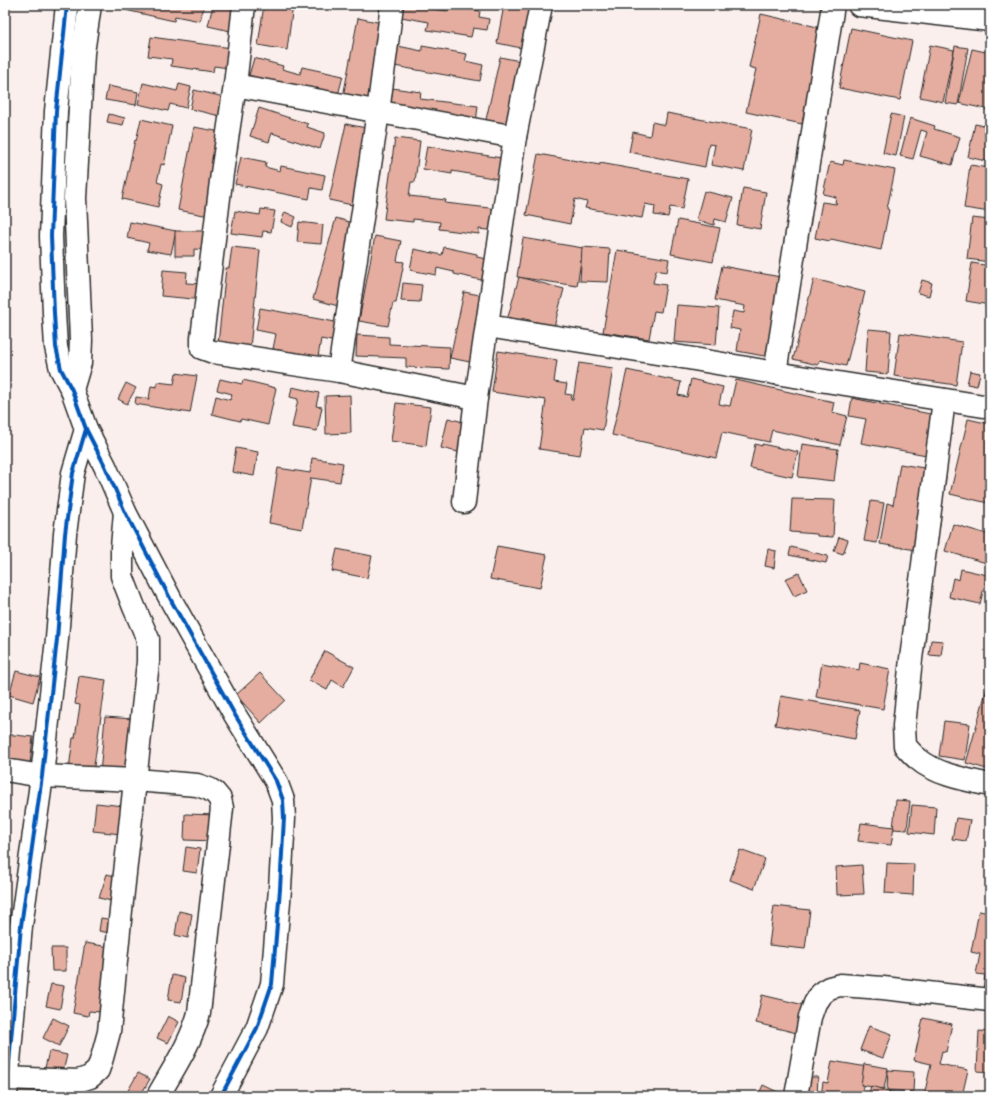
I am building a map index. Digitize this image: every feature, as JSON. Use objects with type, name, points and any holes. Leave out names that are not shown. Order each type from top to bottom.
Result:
[{"type":"street","points":[[244,5],[222,173],[202,348],[213,352],[339,370],[476,398]]},
{"type":"street","points":[[339,370],[378,112],[392,5]]},
{"type":"street","points":[[464,502],[476,398],[515,137],[541,5]]},
{"type":"street","points":[[775,373],[833,5]]},
{"type":"street","points":[[859,5],[990,20]]},
{"type":"street","points":[[72,390],[80,363],[81,340],[75,198],[84,53],[90,7],[67,6],[56,111],[51,236],[56,347],[61,369],[72,390],[86,429],[105,466],[125,512],[172,602],[236,715],[276,781],[283,800],[284,818],[280,889],[272,984],[257,1028],[221,1096]]},
{"type":"street","points":[[234,85],[515,137]]},
{"type":"street","points":[[487,326],[990,407]]},
{"type":"street","points":[[944,400],[911,659],[904,726],[905,746],[919,760],[937,769],[960,779],[990,785]]},
{"type":"street","points":[[86,429],[73,473],[64,534],[57,640],[42,776],[21,926],[7,1084],[78,1081],[90,1078],[98,1070],[109,1032],[148,662],[148,639],[122,576],[122,547],[125,512]]},
{"type":"street","points":[[5,770],[42,776],[135,780],[197,785],[209,789],[220,799],[222,808],[199,1013],[196,1025],[185,1049],[158,1096]]},
{"type":"street","points":[[796,1096],[810,1017],[815,1003],[821,994],[829,988],[840,985],[883,988],[990,1000]]},
{"type":"building","points":[[112,5],[204,5],[200,21],[175,16],[174,21],[112,7]]},
{"type":"building","points":[[213,5],[239,5],[235,32],[208,26]]},
{"type":"building","points":[[264,5],[293,5],[287,50],[258,45]]},
{"type":"building","points":[[403,5],[427,5],[432,6],[431,9],[448,11],[449,6],[480,11],[479,17],[489,19],[487,30],[473,28],[471,37],[427,30],[429,22],[401,17]]},
{"type":"building","points":[[504,5],[534,5],[530,26],[525,26],[521,48],[497,43]]},
{"type":"building","points":[[761,14],[826,29],[802,124],[746,112],[756,69],[749,67]]},
{"type":"building","points":[[358,18],[382,23],[369,107],[342,102]]},
{"type":"building","points":[[851,28],[912,41],[900,100],[839,88]]},
{"type":"building","points":[[151,37],[239,49],[236,69],[214,66],[213,72],[171,66],[172,59],[148,56]]},
{"type":"building","points":[[930,45],[954,50],[943,102],[920,97]]},
{"type":"building","points":[[398,46],[422,51],[422,46],[467,54],[465,61],[483,65],[480,81],[394,66]]},
{"type":"building","points":[[955,46],[968,48],[958,105],[945,103]]},
{"type":"building","points":[[972,49],[990,53],[990,110],[959,103]]},
{"type":"building","points":[[500,57],[520,61],[508,138],[483,133]]},
{"type":"building","points":[[254,58],[283,66],[282,69],[300,74],[302,67],[343,76],[338,95],[248,79]]},
{"type":"building","points":[[143,83],[177,91],[179,84],[191,87],[186,108],[170,104],[168,111],[138,104]]},
{"type":"building","points":[[108,86],[138,92],[136,105],[105,100]]},
{"type":"building","points":[[392,88],[421,92],[420,99],[478,106],[476,123],[389,110]]},
{"type":"building","points":[[194,90],[233,99],[229,118],[190,109]]},
{"type":"building","points":[[259,108],[308,124],[307,127],[325,133],[320,149],[272,133],[269,142],[250,136]]},
{"type":"building","points":[[667,113],[752,129],[744,171],[711,165],[715,145],[709,144],[705,167],[629,152],[633,132],[650,136],[652,122],[665,125]]},
{"type":"building","points":[[109,114],[125,118],[123,125],[107,122]]},
{"type":"building","points":[[891,114],[904,117],[896,156],[883,153]]},
{"type":"building","points":[[910,118],[935,126],[934,129],[960,137],[952,165],[920,156],[927,132],[921,130],[913,159],[900,156]]},
{"type":"building","points":[[141,119],[172,126],[164,165],[161,164],[157,182],[163,184],[158,207],[122,199]]},
{"type":"building","points":[[346,124],[366,128],[362,146],[372,148],[357,185],[352,205],[329,200]]},
{"type":"building","points":[[975,124],[990,127],[990,162],[968,157]]},
{"type":"building","points":[[194,127],[221,132],[209,216],[178,210]]},
{"type":"building","points":[[395,138],[420,141],[415,182],[411,182],[409,196],[446,200],[445,203],[507,210],[504,232],[479,229],[479,234],[439,229],[440,222],[413,219],[413,222],[384,219]]},
{"type":"building","points":[[427,146],[514,160],[510,181],[452,171],[452,174],[423,169]]},
{"type":"building","points":[[538,154],[600,165],[600,163],[688,179],[682,209],[670,207],[668,217],[654,215],[655,206],[645,204],[642,218],[585,208],[587,202],[575,199],[570,224],[526,215]]},
{"type":"building","points":[[241,157],[266,162],[265,167],[280,171],[281,166],[325,175],[322,190],[311,188],[309,199],[235,184]]},
{"type":"building","points":[[844,160],[895,170],[881,250],[831,239],[830,241],[815,238],[822,202],[837,203],[835,202],[836,197],[823,194],[830,162],[843,165]]},
{"type":"building","points":[[970,165],[990,168],[990,212],[964,208]]},
{"type":"building","points":[[743,188],[766,192],[760,229],[737,225]]},
{"type":"building","points":[[704,191],[733,198],[726,222],[715,219],[714,225],[696,220]]},
{"type":"building","points":[[261,209],[275,211],[271,232],[263,231],[262,237],[231,233],[235,211],[260,215]]},
{"type":"building","points":[[285,212],[296,217],[292,227],[281,222]]},
{"type":"building","points":[[336,218],[362,226],[338,306],[313,299]]},
{"type":"building","points":[[972,218],[990,220],[990,262],[967,259]]},
{"type":"building","points":[[678,220],[720,228],[713,262],[671,254]]},
{"type":"building","points":[[130,222],[176,231],[171,254],[147,250],[149,243],[127,238]]},
{"type":"building","points":[[299,222],[323,225],[321,244],[297,242]]},
{"type":"building","points":[[175,231],[208,231],[207,250],[194,249],[194,256],[175,256]]},
{"type":"building","points":[[375,236],[401,241],[397,261],[404,262],[396,303],[393,303],[388,326],[359,321]]},
{"type":"building","points":[[523,238],[583,248],[577,286],[517,277]]},
{"type":"building","points":[[232,247],[260,250],[250,348],[218,344],[226,268],[229,268]]},
{"type":"building","points":[[444,247],[477,254],[477,257],[500,262],[495,283],[454,274],[454,272],[437,268],[436,275],[410,270],[414,249],[442,255]]},
{"type":"building","points":[[582,247],[610,249],[608,282],[580,281]]},
{"type":"building","points":[[617,250],[669,259],[667,272],[656,270],[653,283],[666,285],[661,312],[654,311],[649,339],[603,332]]},
{"type":"building","points":[[972,263],[990,266],[990,305],[966,301]]},
{"type":"building","points":[[722,266],[791,279],[775,358],[737,351],[740,330],[730,328],[733,311],[744,313],[745,306],[715,300]]},
{"type":"building","points":[[163,270],[187,272],[186,283],[205,284],[204,300],[161,296]]},
{"type":"building","points":[[519,277],[564,289],[554,327],[522,318],[521,321],[508,317]]},
{"type":"building","points":[[814,279],[865,292],[846,366],[820,360],[818,365],[793,359]]},
{"type":"building","points":[[922,280],[932,283],[929,296],[918,293]]},
{"type":"building","points":[[403,283],[422,285],[420,302],[401,301]]},
{"type":"building","points":[[464,292],[490,297],[480,364],[450,358]]},
{"type":"building","points":[[677,305],[719,308],[716,345],[674,342]]},
{"type":"building","points":[[260,308],[346,324],[342,343],[321,339],[318,357],[273,349],[276,334],[256,330]]},
{"type":"building","points":[[868,329],[891,331],[888,374],[865,372]]},
{"type":"building","points":[[900,333],[962,342],[956,385],[894,376]]},
{"type":"building","points":[[357,335],[389,337],[389,344],[450,347],[449,369],[406,367],[406,358],[356,356]]},
{"type":"building","points":[[498,351],[557,360],[554,382],[567,384],[565,394],[572,395],[571,400],[573,400],[579,363],[613,368],[603,430],[585,427],[580,455],[539,449],[546,400],[492,392]]},
{"type":"building","points":[[627,370],[681,382],[678,395],[687,397],[691,379],[723,387],[719,404],[730,406],[736,380],[834,402],[832,412],[847,416],[840,445],[772,430],[769,442],[722,432],[716,458],[612,435]]},
{"type":"building","points":[[970,371],[980,373],[977,386],[967,384]]},
{"type":"building","points":[[988,371],[990,372],[990,389],[985,387]]},
{"type":"building","points":[[176,373],[197,376],[190,413],[135,404],[136,397],[149,399],[151,386],[157,387],[157,382],[174,384]]},
{"type":"building","points":[[220,379],[242,384],[243,380],[276,388],[268,425],[241,419],[240,421],[212,414],[216,396],[230,400],[232,394],[217,390]]},
{"type":"building","points":[[126,383],[136,388],[127,404],[118,399]]},
{"type":"building","points":[[292,387],[319,393],[316,406],[322,407],[317,431],[292,427],[298,399],[290,397]]},
{"type":"building","points":[[350,395],[351,433],[326,434],[325,396]]},
{"type":"building","points":[[852,398],[940,416],[932,456],[861,443],[866,419],[849,416]]},
{"type":"building","points":[[396,403],[431,407],[426,446],[391,441]]},
{"type":"building","points":[[448,418],[482,427],[475,456],[441,448]]},
{"type":"building","points":[[968,419],[990,424],[990,496],[988,503],[950,494]]},
{"type":"building","points":[[755,444],[762,446],[762,444],[798,452],[792,477],[750,468]]},
{"type":"building","points":[[802,444],[838,449],[834,481],[798,477]]},
{"type":"building","points":[[236,448],[258,452],[254,476],[232,472]]},
{"type":"building","points":[[312,458],[343,463],[340,482],[311,478],[302,529],[269,523],[278,468],[310,473]]},
{"type":"building","points":[[900,464],[930,469],[916,550],[880,544],[887,503],[893,505]]},
{"type":"building","points":[[792,499],[835,500],[833,537],[790,532]]},
{"type":"building","points":[[871,501],[884,503],[877,543],[864,541]]},
{"type":"building","points":[[953,524],[990,535],[990,564],[945,551]]},
{"type":"building","points":[[839,537],[848,540],[843,554],[834,551]]},
{"type":"building","points":[[497,546],[547,555],[540,588],[490,579]]},
{"type":"building","points":[[791,547],[828,556],[826,563],[789,555]]},
{"type":"building","points":[[337,549],[372,556],[367,578],[332,571]]},
{"type":"building","points":[[768,549],[776,551],[774,568],[765,566]]},
{"type":"building","points":[[961,569],[987,575],[980,604],[949,597],[953,578],[959,580]]},
{"type":"building","points":[[799,573],[807,590],[794,596],[785,579]]},
{"type":"building","points":[[931,640],[943,641],[941,656],[929,655]]},
{"type":"building","points":[[325,651],[354,667],[343,687],[332,680],[327,690],[309,680]]},
{"type":"building","points":[[822,663],[859,670],[860,663],[890,669],[883,709],[816,697]]},
{"type":"building","points":[[16,671],[40,677],[33,702],[9,695]]},
{"type":"building","points":[[260,673],[285,700],[261,723],[236,695]]},
{"type":"building","points":[[79,676],[106,680],[93,773],[69,769],[73,738],[75,738],[80,705],[75,704]]},
{"type":"building","points":[[990,681],[990,770],[966,763]]},
{"type":"building","points":[[781,696],[860,710],[855,739],[775,725]]},
{"type":"building","points":[[105,717],[133,719],[128,776],[100,774]]},
{"type":"building","points":[[944,721],[970,724],[965,760],[939,756]]},
{"type":"building","points":[[5,734],[33,737],[30,764],[5,762]]},
{"type":"building","points":[[896,800],[910,801],[907,830],[893,829]]},
{"type":"building","points":[[96,803],[124,806],[121,834],[93,831]]},
{"type":"building","points":[[912,805],[936,807],[934,835],[909,832]]},
{"type":"building","points":[[185,814],[217,815],[216,841],[184,840]]},
{"type":"building","points":[[956,818],[970,820],[966,841],[952,839]]},
{"type":"building","points":[[861,823],[894,827],[891,845],[858,841]]},
{"type":"building","points":[[186,847],[200,849],[197,873],[183,871]]},
{"type":"building","points":[[740,850],[765,859],[754,889],[730,880]]},
{"type":"building","points":[[887,863],[914,864],[913,895],[885,893]]},
{"type":"building","points":[[862,865],[864,894],[837,895],[836,867]]},
{"type":"building","points":[[107,874],[118,877],[111,901],[99,898]]},
{"type":"building","points":[[774,906],[810,910],[805,949],[769,945]]},
{"type":"building","points":[[179,911],[192,914],[188,938],[175,935]]},
{"type":"building","points":[[979,911],[990,913],[990,990],[983,989],[985,975],[976,974],[980,954],[971,952]]},
{"type":"building","points":[[101,918],[113,920],[110,933],[99,931]]},
{"type":"building","points":[[85,943],[110,947],[100,1012],[89,1011],[88,1016],[73,1013]]},
{"type":"building","points":[[51,948],[66,948],[66,971],[52,971]]},
{"type":"building","points":[[172,975],[185,978],[181,1002],[168,1000]]},
{"type":"building","points":[[51,984],[64,986],[60,1009],[46,1006]]},
{"type":"building","points":[[762,995],[808,1006],[801,1034],[756,1023]]},
{"type":"building","points":[[168,1016],[179,1022],[168,1043],[157,1038]]},
{"type":"building","points":[[53,1018],[69,1026],[59,1046],[43,1038]]},
{"type":"building","points":[[923,1018],[952,1024],[946,1052],[942,1051],[939,1064],[968,1070],[962,1096],[924,1096],[931,1064],[914,1060]]},
{"type":"building","points":[[869,1026],[892,1034],[883,1058],[860,1050]]},
{"type":"building","points":[[979,1031],[990,1032],[990,1072],[977,1071]]},
{"type":"building","points":[[49,1051],[67,1055],[62,1076],[44,1072]]},
{"type":"building","points":[[832,1061],[867,1067],[861,1096],[821,1096],[823,1082],[828,1083]]},
{"type":"building","points":[[864,1064],[888,1068],[884,1089],[861,1085]]},
{"type":"building","points":[[888,1070],[914,1072],[913,1092],[887,1090]]},
{"type":"building","points":[[138,1073],[150,1079],[140,1096],[129,1096],[126,1094]]},
{"type":"building","points":[[799,1077],[818,1077],[817,1096],[799,1096]]},
{"type":"building","points":[[763,1085],[786,1096],[758,1096]]},
{"type":"building","points":[[871,1086],[897,1094],[896,1096],[868,1096]]},
{"type":"cycle path","points":[[67,5],[56,111],[51,236],[56,347],[61,369],[72,390],[86,429],[105,466],[125,512],[172,602],[235,715],[276,781],[283,800],[284,818],[280,889],[272,984],[257,1028],[221,1096]]},
{"type":"cycle path","points":[[6,1096],[21,926],[42,776],[57,639],[65,534],[73,473],[86,429]]}]
